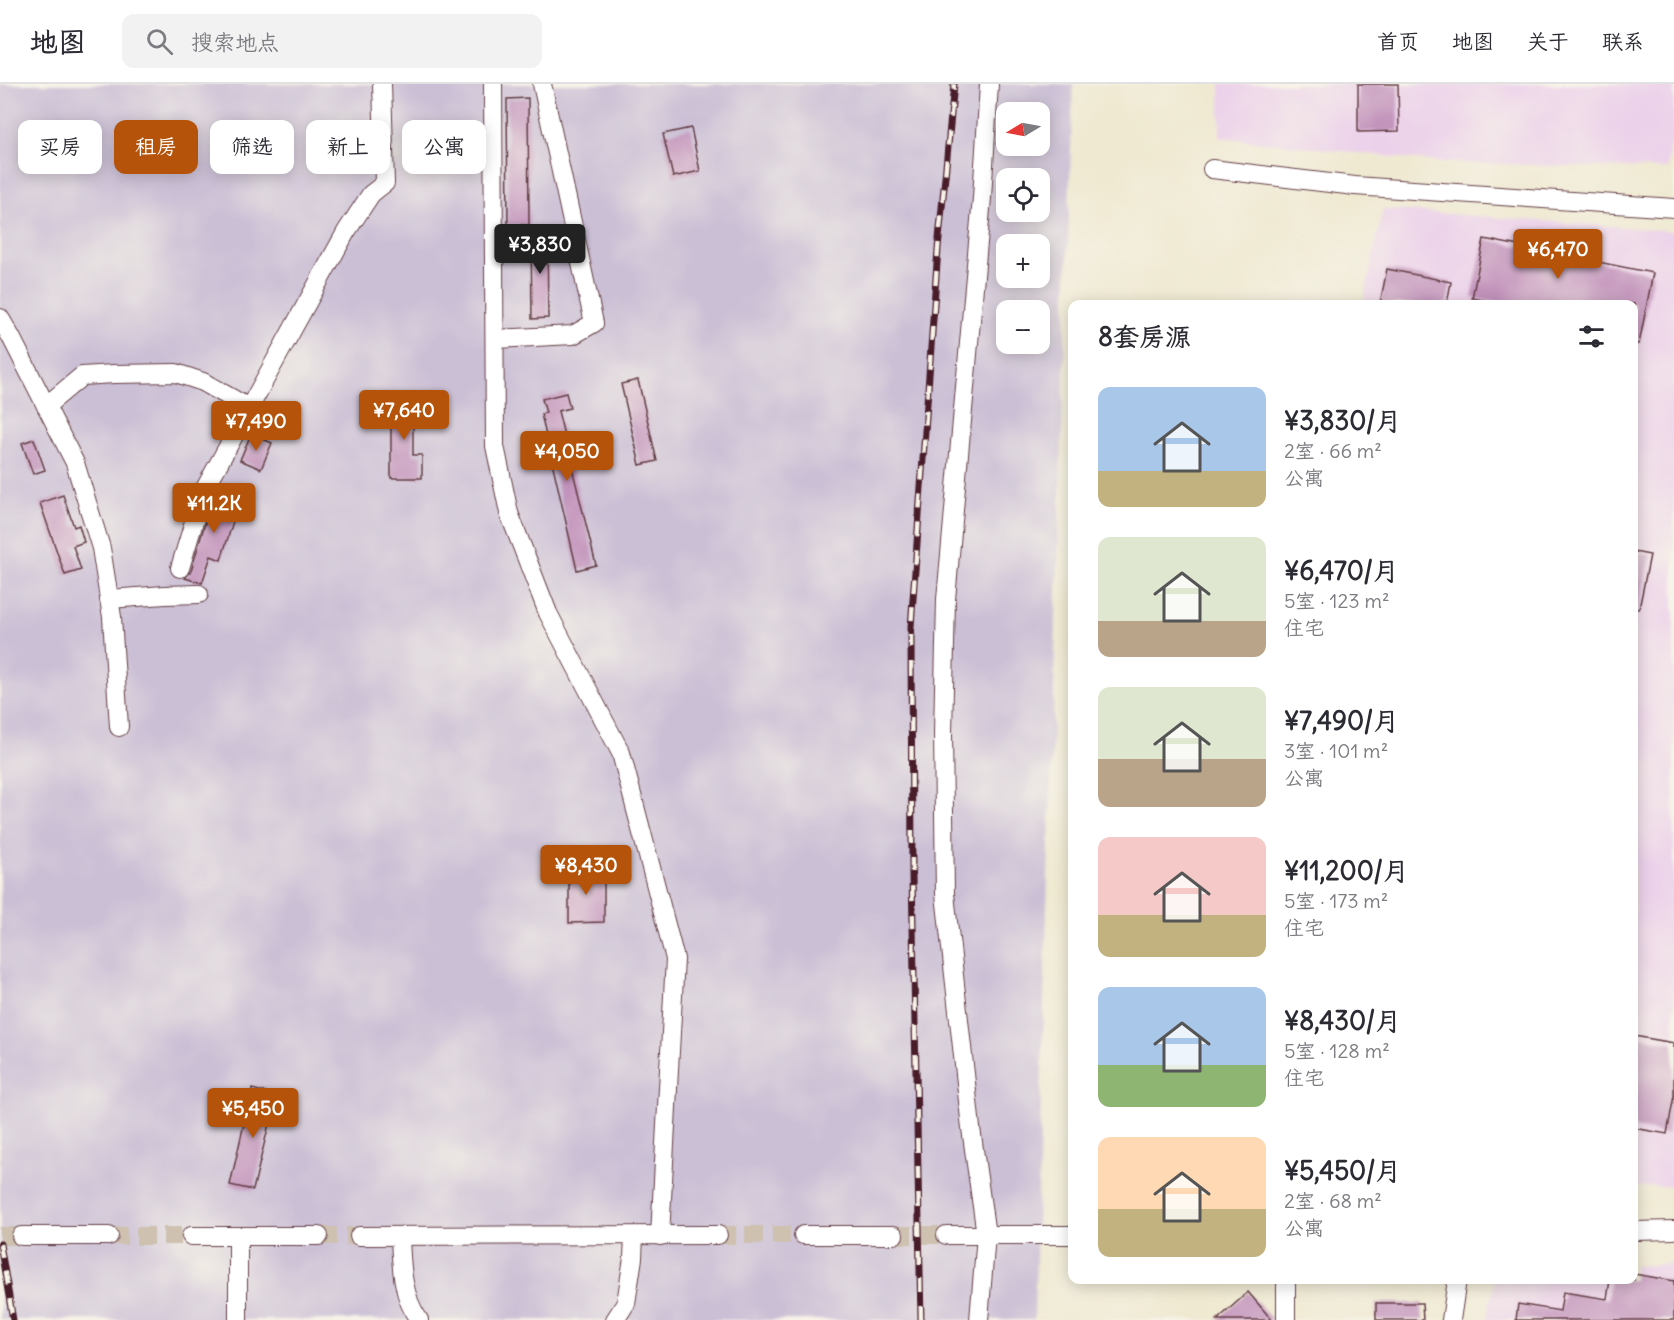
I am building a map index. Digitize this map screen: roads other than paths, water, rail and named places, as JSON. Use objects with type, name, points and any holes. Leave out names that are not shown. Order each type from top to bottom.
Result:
[{"type":"street","points":[[180,568],[203,492],[346,232],[371,194],[385,183],[382,84]]},
{"type":"street","points":[[493,84],[495,446],[509,513],[548,612],[621,753],[675,958],[660,1236]]},
{"type":"street","points":[[495,339],[573,334],[594,323],[542,84]]},
{"type":"street","points":[[980,1320],[986,1235],[971,1128],[945,894],[943,733],[946,599],[981,210],[989,84]]},
{"type":"street","points":[[1212,169],[1354,186],[1674,208]]},
{"type":"street","points":[[0,318],[75,463],[100,548],[112,617],[119,727]]},
{"type":"street","points":[[46,405],[82,376],[176,373],[203,382],[249,408]]},
{"type":"street","points":[[109,599],[199,594]]},
{"type":"street","points":[[1638,1231],[1674,1230]]},
{"type":"street","points":[[359,1236],[718,1235]]},
{"type":"street","points":[[802,1235],[894,1235]]},
{"type":"street","points":[[946,1235],[1068,1235]]},
{"type":"street","points":[[21,1236],[109,1236]]},
{"type":"street","points":[[191,1236],[319,1236]]},
{"type":"street","points":[[238,1236],[238,1320]]},
{"type":"street","points":[[400,1236],[401,1264],[411,1309],[419,1320]]},
{"type":"street","points":[[615,1320],[626,1303],[634,1236]]},
{"type":"street","points":[[1286,1284],[1286,1320]]},
{"type":"street","points":[[1451,1320],[1457,1284]]},
{"type":"tunnel","points":[[718,1235],[803,1235]]},
{"type":"tunnel","points":[[894,1235],[946,1235]]},
{"type":"tunnel","points":[[0,1236],[21,1236]]},
{"type":"tunnel","points":[[109,1236],[191,1236]]},
{"type":"tunnel","points":[[319,1236],[359,1236]]},
{"type":"railway","points":[[921,1320],[912,876],[911,627],[938,249],[954,84]]},
{"type":"railway","points":[[0,1244],[13,1320]]}]
